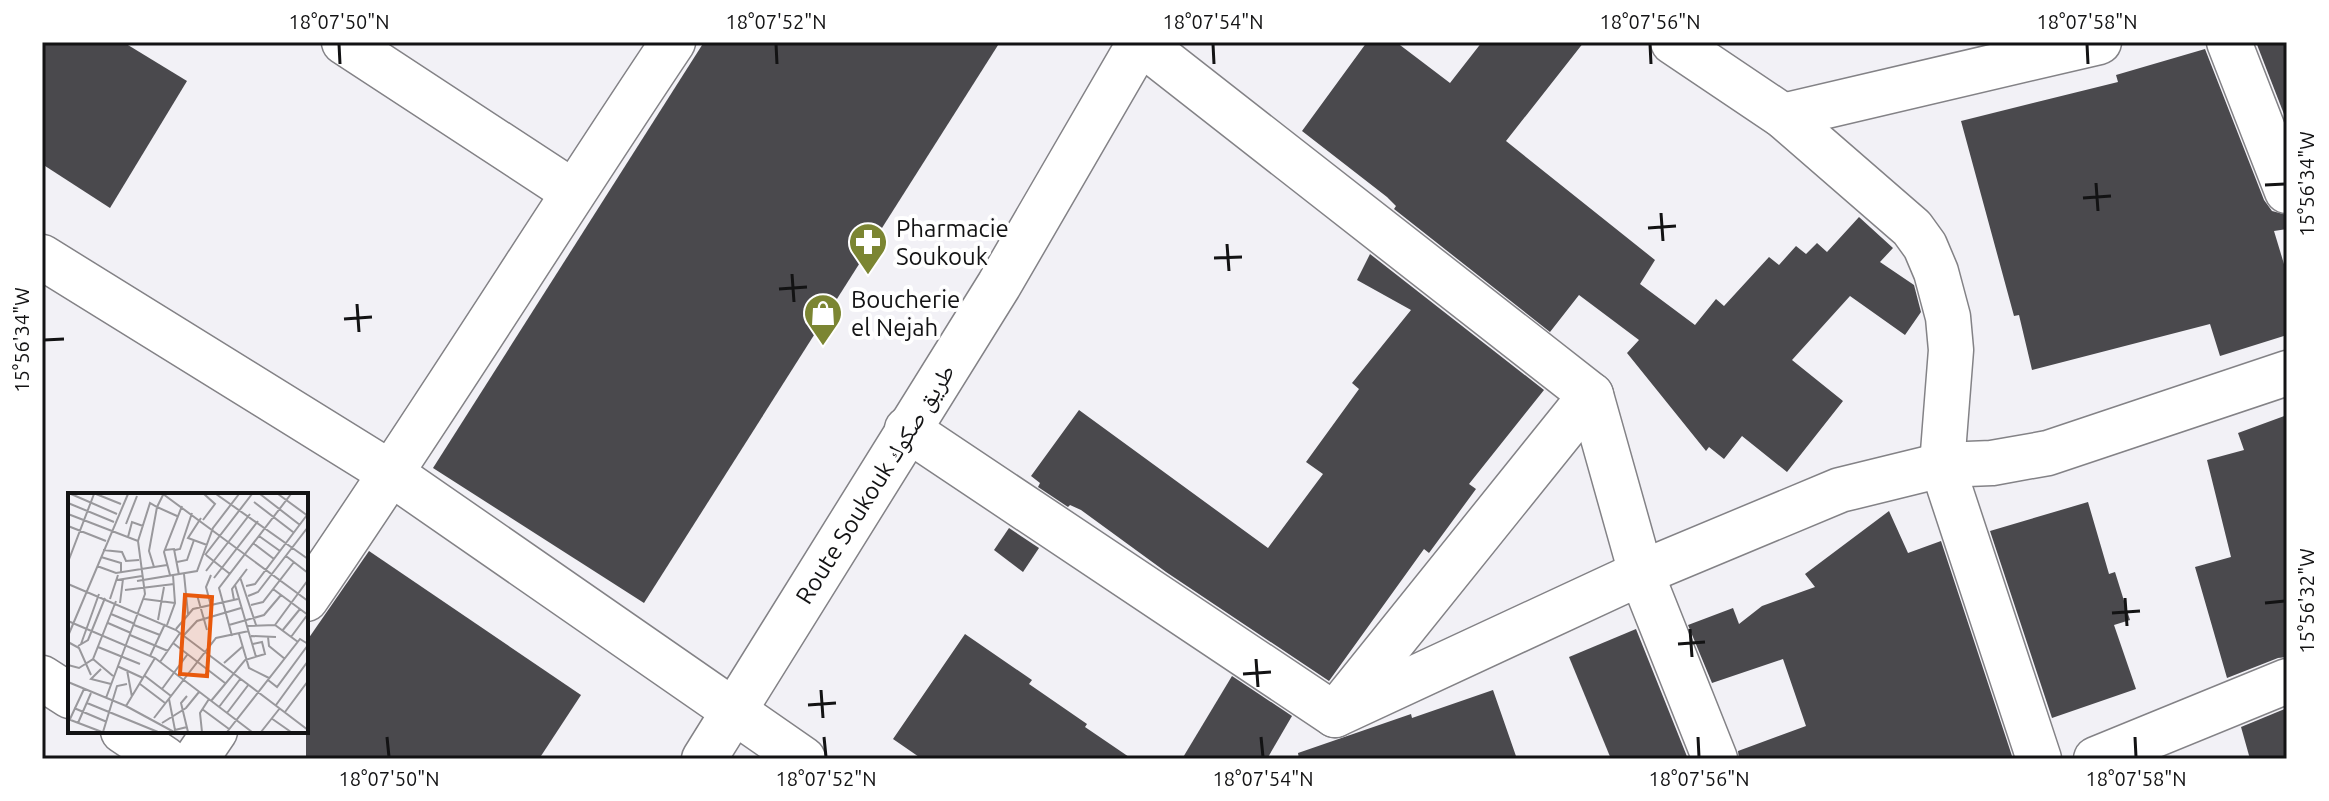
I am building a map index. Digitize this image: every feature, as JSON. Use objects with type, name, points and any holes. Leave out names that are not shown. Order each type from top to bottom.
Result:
[{"type":"street","points":[[344,42],[573,192]]},
{"type":"street","points":[[308,596],[392,474],[673,42]]},
{"type":"street","points":[[1140,42],[1591,395],[1641,573],[1715,759]]},
{"type":"street","name":"Route Soukouk طريق صكوك","points":[[704,759],[999,285],[1140,42]]},
{"type":"street","points":[[1673,42],[1783,116],[1912,228],[1925,246],[1948,317],[1951,350],[1942,465],[2039,759]]},
{"type":"street","points":[[1783,116],[2034,50],[2099,42]]},
{"type":"street","points":[[2229,42],[2287,191]]},
{"type":"street","points":[[42,257],[392,474],[803,759]]},
{"type":"street","points":[[1335,715],[1641,573],[1840,490],[1942,465],[1992,463],[2048,453],[2287,373]]},
{"type":"street","points":[[1335,715],[1591,395]]},
{"type":"street","points":[[907,429],[1335,715]]},
{"type":"street","points":[[42,678],[68,695]]},
{"type":"street","points":[[2096,759],[2287,681]]},
{"type":"street","points":[[126,733],[165,759]]},
{"type":"street","points":[[196,759],[214,733]]},
{"type":"building","points":[[42,42],[123,42],[187,81],[110,208],[42,164]]},
{"type":"building","points":[[704,42],[1000,42],[644,603],[433,468]]},
{"type":"building","points":[[1367,42],[1396,42],[1450,83],[1482,42],[1584,42],[1506,141],[1655,260],[1640,284],[1695,325],[1716,299],[1724,306],[1769,257],[1779,265],[1796,246],[1806,254],[1817,243],[1827,252],[1859,217],[1893,248],[1880,262],[1914,285],[1921,312],[1905,335],[1850,296],[1792,360],[1843,401],[1787,472],[1742,436],[1724,459],[1709,447],[1706,451],[1627,353],[1639,340],[1579,295],[1550,332],[1394,209],[1396,206],[1387,197],[1302,131]]},
{"type":"building","points":[[2256,42],[2287,42],[2287,122]]},
{"type":"building","points":[[2205,49],[2264,200],[2272,211],[2287,215],[2287,229],[2274,231],[2287,274],[2287,335],[2220,356],[2210,324],[2032,370],[2019,315],[2014,316],[1961,121],[2118,82],[2116,75]]},
{"type":"building","points":[[1370,254],[1544,390],[1469,484],[1476,489],[1429,553],[1424,549],[1329,681],[1166,572],[1081,510],[1068,507],[1038,487],[1040,483],[1031,476],[1079,410],[1268,548],[1323,474],[1306,462],[1359,389],[1352,383],[1411,310],[1357,280]]},
{"type":"building","points":[[2287,415],[2287,657],[2227,678],[2195,567],[2231,557],[2207,460],[2244,450],[2238,433]]},
{"type":"building","points":[[2088,502],[2109,574],[2115,572],[2130,620],[2114,625],[2136,689],[2052,718],[1990,531]]},
{"type":"building","points":[[1889,511],[1908,553],[1941,541],[2013,759],[1739,759],[1738,751],[1806,726],[1783,659],[1712,683],[1688,625],[1733,608],[1739,624],[1762,606],[1815,587],[1805,574]]},
{"type":"building","points":[[1009,528],[1039,548],[1023,572],[994,550]]},
{"type":"building","points":[[369,551],[581,695],[539,759],[306,759],[308,639]]},
{"type":"building","points":[[1636,629],[1688,759],[1611,759],[1569,657]]},
{"type":"building","points":[[965,634],[1032,680],[1029,684],[1132,759],[922,759],[893,739]]},
{"type":"building","points":[[1232,676],[1292,716],[1267,759],[1182,759]]},
{"type":"building","points":[[1493,690],[1517,759],[1299,759],[1298,753]]},
{"type":"building","points":[[2287,708],[2287,759],[2250,759],[2241,727]]},
{"type":"place","name":"Pharmacie Soukouk","points":[[868,276]]},
{"type":"place","name":"Boucherie el Nejah","points":[[823,347]]}]
